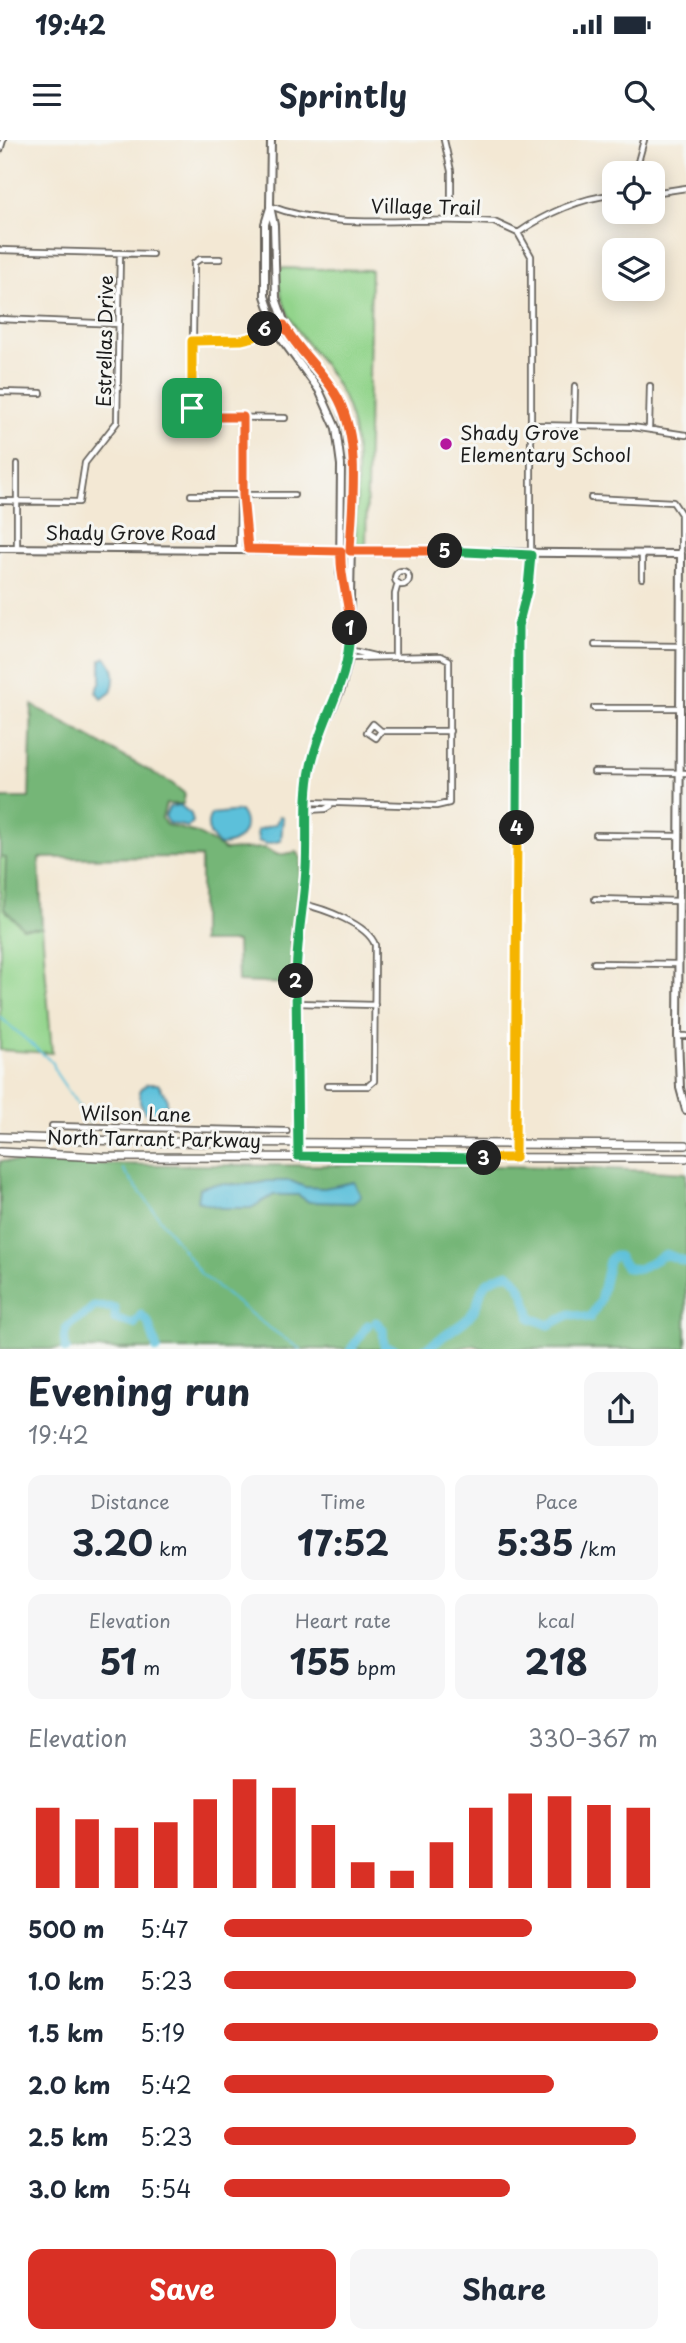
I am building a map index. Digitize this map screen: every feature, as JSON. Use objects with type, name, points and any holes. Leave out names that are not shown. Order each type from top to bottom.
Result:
[{"type":"main road","points":[[271,140],[270,206],[274,225],[274,286],[284,325],[328,383],[348,421],[352,481],[349,654],[341,689],[314,754],[307,806],[302,904],[296,946],[298,1156]]},
{"type":"main road","points":[[270,206],[265,224],[265,296],[275,329],[319,390],[336,428],[341,465],[340,580],[350,607]]},
{"type":"main road","name":"Shady Grove Road","points":[[0,548],[248,549],[531,555],[681,554]]},
{"type":"main road","points":[[681,554],[683,598],[680,708],[683,773],[680,836],[680,1088],[686,1110]]},
{"type":"main road","name":"North Tarrant Parkway","points":[[0,1137],[219,1143],[686,1145]]},
{"type":"main road","points":[[416,1143],[416,1158]]},
{"type":"main road","name":"North Tarrant Parkway","points":[[0,1152],[101,1157],[686,1158]]},
{"type":"street","points":[[0,150],[3,140]]},
{"type":"street","points":[[444,140],[451,172],[451,220]]},
{"type":"street","points":[[638,161],[644,140]]},
{"type":"street","points":[[665,192],[686,188]]},
{"type":"street","points":[[515,1158],[518,626],[528,587],[531,555],[532,265],[528,248],[518,233],[537,219],[602,196]]},
{"type":"street","name":"Village Trail","points":[[270,206],[290,214],[321,218],[494,222],[518,233]]},
{"type":"street","points":[[0,250],[152,254]]},
{"type":"street","name":"Estrellas Drive","points":[[17,501],[79,502],[85,463],[117,422],[120,253]]},
{"type":"street","points":[[219,260],[195,262],[193,414],[201,417],[285,418]]},
{"type":"street","points":[[0,319],[119,324]]},
{"type":"street","points":[[192,341],[233,341],[254,337],[284,325]]},
{"type":"street","points":[[574,425],[575,386]]},
{"type":"street","points":[[649,429],[650,386]]},
{"type":"street","points":[[0,392],[41,393]]},
{"type":"street","points":[[243,417],[243,495],[248,549]]},
{"type":"street","points":[[531,425],[649,429],[686,435]]},
{"type":"street","points":[[17,464],[17,548]]},
{"type":"street","points":[[191,495],[294,495]]},
{"type":"street","points":[[239,549],[240,502],[243,495]]},
{"type":"street","points":[[591,498],[673,502],[681,514],[681,554]]},
{"type":"street","points":[[0,501],[17,501]]},
{"type":"street","points":[[642,555],[642,579]]},
{"type":"street","points":[[395,656],[395,594],[398,583]]},
{"type":"street","points":[[595,645],[680,646]]},
{"type":"street","points":[[307,806],[447,805],[450,799],[450,663],[447,658],[349,654]]},
{"type":"street","points":[[594,708],[680,708]]},
{"type":"street","points":[[381,731],[450,731]]},
{"type":"street","points":[[594,772],[683,773]]},
{"type":"street","points":[[596,835],[680,836]]},
{"type":"street","points":[[595,899],[680,901]]},
{"type":"street","points":[[302,904],[325,909],[372,938],[375,948],[375,1079],[370,1086],[327,1086]]},
{"type":"street","points":[[594,963],[679,964]]},
{"type":"street","points":[[296,1003],[375,1005]]},
{"type":"street","name":"Wilson Lane","points":[[52,1126],[287,1131]]},
{"type":"street","name":"Wilson Lane","points":[[219,1143],[220,1130]]},
{"type":"green space","points":[[277,268],[371,270],[366,545],[355,544],[357,468],[349,413],[332,378],[285,308]]},
{"type":"green space","points":[[32,705],[173,784],[185,794],[183,804],[166,804],[162,818],[166,825],[197,833],[225,850],[265,848],[278,855],[296,852],[301,858],[291,984],[238,982],[237,942],[201,942],[201,857],[39,858],[42,928],[23,928],[4,909],[6,858],[0,857],[0,798],[29,798]]},
{"type":"green space","points":[[0,857],[6,857],[23,928],[42,928],[52,1053],[0,1050]]},
{"type":"green space","points":[[0,1161],[171,1165],[515,1166],[686,1173],[686,1349],[485,1349],[473,1345],[455,1349],[0,1349]]},
{"type":"water","points":[[105,657],[113,669],[114,683],[111,692],[102,699],[96,692],[101,681],[101,660]]},
{"type":"water","points":[[180,805],[191,814],[193,822],[188,827],[168,823],[165,816],[169,807]]},
{"type":"water","points":[[240,811],[245,824],[242,835],[233,842],[219,845],[209,831],[211,814]]},
{"type":"water","points":[[279,816],[283,817],[281,841],[266,844],[258,841],[257,830],[276,824]]},
{"type":"water","points":[[147,1084],[158,1084],[167,1098],[167,1109],[154,1116],[145,1113],[140,1103],[140,1090]]},
{"type":"water","points":[[291,1181],[305,1187],[324,1188],[354,1182],[361,1196],[353,1203],[309,1202],[298,1195],[274,1195],[251,1208],[221,1208],[197,1201],[199,1188],[207,1185]]},
{"type":"waterway","points":[[0,1017],[53,1063],[56,1073],[90,1123]]},
{"type":"waterway","points":[[123,1169],[201,1274],[300,1349]]},
{"type":"waterway","points":[[424,1349],[468,1318],[484,1286],[496,1277],[508,1273],[521,1288],[531,1318],[549,1325],[570,1314],[590,1318],[600,1301],[609,1261],[613,1256],[618,1256],[627,1268],[639,1269],[666,1254],[686,1262]]},
{"type":"waterway","points":[[66,1349],[64,1339],[68,1327],[94,1306],[115,1308],[115,1319],[134,1324],[141,1315],[148,1322],[157,1349]]},
{"type":"waterway","points":[[376,1322],[383,1329],[384,1346],[395,1349]]},
{"type":"waterway","points":[[351,1349],[368,1325]]},
{"type":"place","name":"Shady Grove Elementary School","points":[[446,444]]},
{"type":"route","points":[[274,325],[284,325],[328,383],[348,421],[352,481],[350,551],[462,551],[531,555],[528,587],[518,626],[515,1158],[298,1156],[296,946],[306,876],[308,783],[317,742],[341,689],[349,658],[350,607],[340,580],[341,551],[248,549],[246,502],[243,495],[243,417],[197,417],[192,408],[192,341],[241,340],[254,337],[257,332],[274,325]]}]
